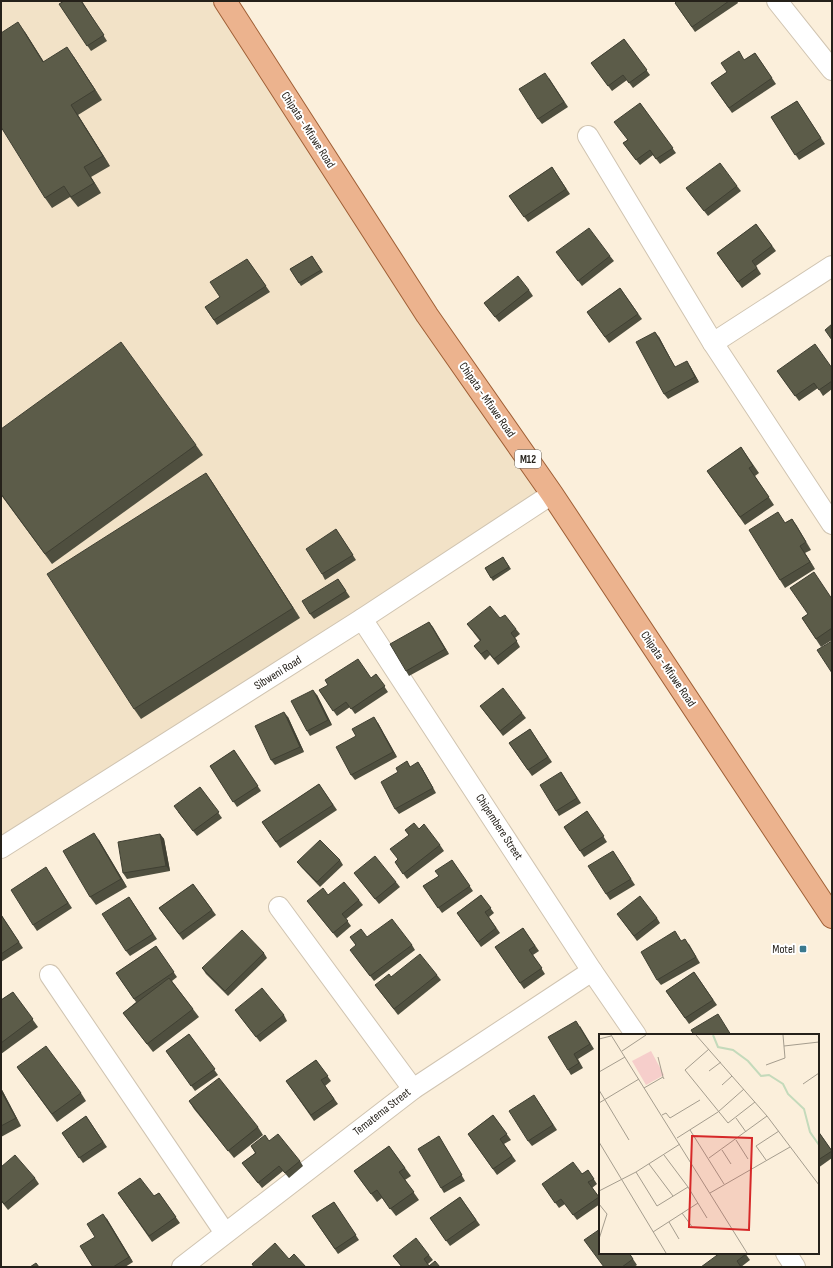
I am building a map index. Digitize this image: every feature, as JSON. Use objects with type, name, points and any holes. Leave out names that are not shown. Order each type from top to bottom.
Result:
[{"type":"main road","name":"Chipata - Mfuwe Road","points":[[225,1],[427,315],[552,494],[832,917]]},
{"type":"street","points":[[777,1],[832,70]]},
{"type":"street","points":[[588,136],[713,343],[832,524]]},
{"type":"street","points":[[713,343],[832,266]]},
{"type":"street","name":"Sibweni Road","points":[[1,848],[362,619],[552,494]]},
{"type":"street","name":"Chipembere Street","points":[[362,619],[592,971],[635,1034]]},
{"type":"street","points":[[279,907],[413,1088]]},
{"type":"street","name":"Tematema Street","points":[[182,1267],[413,1088],[592,971]]},
{"type":"street","points":[[50,975],[226,1233]]},
{"type":"street","points":[[787,1254],[796,1267]]},
{"type":"shaded area","points":[[1,1],[228,1],[552,494],[1,837]]},
{"type":"building","points":[[64,1],[81,1],[104,35],[87,46],[59,4]]},
{"type":"building","points":[[677,1],[729,1],[692,27],[675,3]]},
{"type":"building","points":[[18,22],[43,62],[67,47],[95,90],[71,105],[103,156],[84,167],[94,183],[71,197],[64,186],[45,198],[1,127],[1,33]]},
{"type":"building","points":[[624,39],[647,70],[629,83],[623,75],[608,86],[591,63]]},
{"type":"building","points":[[739,51],[744,60],[755,53],[772,78],[729,108],[711,83],[727,72],[721,63]]},
{"type":"building","points":[[545,73],[564,102],[538,119],[519,89]]},
{"type":"building","points":[[797,101],[821,138],[795,155],[771,117]]},
{"type":"building","points":[[640,103],[673,148],[656,159],[650,150],[636,160],[623,143],[628,140],[614,122]]},
{"type":"building","points":[[720,163],[737,186],[704,211],[686,188]]},
{"type":"building","points":[[552,167],[566,189],[524,217],[509,196]]},
{"type":"building","points":[[756,224],[772,246],[752,261],[757,268],[738,282],[717,253]]},
{"type":"building","points":[[589,228],[610,256],[578,281],[556,252]]},
{"type":"building","points":[[312,256],[321,270],[299,283],[290,269]]},
{"type":"building","points":[[247,259],[266,286],[214,320],[205,307],[220,297],[210,282]]},
{"type":"building","points":[[518,276],[529,290],[495,317],[484,303]]},
{"type":"building","points":[[620,288],[638,314],[605,337],[587,312]]},
{"type":"building","points":[[832,324],[832,340],[825,330]]},
{"type":"building","points":[[655,332],[675,367],[687,361],[695,377],[664,394],[636,342]]},
{"type":"building","points":[[121,342],[196,445],[45,554],[1,494],[1,429]]},
{"type":"building","points":[[815,344],[832,368],[832,381],[819,390],[814,383],[795,396],[777,371]]},
{"type":"building","points":[[741,447],[753,466],[749,468],[769,497],[740,517],[707,471]]},
{"type":"building","points":[[206,473],[293,608],[134,709],[47,574]]},
{"type":"building","points":[[778,512],[785,523],[792,519],[806,542],[800,546],[810,562],[780,580],[749,530]]},
{"type":"building","points":[[336,529],[353,555],[322,574],[306,549]]},
{"type":"building","points":[[503,557],[509,567],[491,578],[485,568]]},
{"type":"building","points":[[814,572],[832,599],[832,628],[816,639],[802,618],[808,614],[790,588]]},
{"type":"building","points":[[338,579],[346,591],[310,614],[302,601]]},
{"type":"building","points":[[490,606],[500,618],[505,615],[516,629],[511,633],[517,641],[494,659],[487,650],[481,654],[474,646],[481,640],[467,624]]},
{"type":"building","points":[[429,622],[445,649],[406,671],[390,644]]},
{"type":"building","points":[[832,641],[832,673],[817,650]]},
{"type":"building","points":[[358,659],[371,678],[376,674],[385,686],[351,709],[346,702],[333,711],[319,690],[328,685],[325,680]]},
{"type":"building","points":[[503,688],[522,713],[500,731],[480,706]]},
{"type":"building","points":[[313,690],[328,720],[307,731],[291,701]]},
{"type":"building","points":[[284,712],[300,747],[271,760],[255,726]]},
{"type":"building","points":[[374,717],[393,752],[351,775],[336,747],[356,736],[352,729]]},
{"type":"building","points":[[530,729],[548,757],[528,770],[509,743]]},
{"type":"building","points":[[234,750],[258,786],[233,802],[210,766]]},
{"type":"building","points":[[407,761],[410,767],[418,762],[433,788],[395,809],[381,782],[398,772],[396,768]]},
{"type":"building","points":[[561,772],[577,798],[556,811],[540,785]]},
{"type":"building","points":[[319,784],[333,805],[276,842],[262,822]]},
{"type":"building","points":[[200,787],[219,812],[193,831],[174,806]]},
{"type":"building","points":[[587,811],[604,836],[580,851],[564,827]]},
{"type":"building","points":[[414,823],[419,829],[424,824],[440,845],[403,874],[395,862],[398,859],[390,849],[409,835],[405,830]]},
{"type":"building","points":[[94,833],[121,879],[90,897],[63,851]]},
{"type":"building","points":[[160,834],[166,866],[123,873],[118,842]]},
{"type":"building","points":[[320,840],[340,860],[317,882],[297,862]]},
{"type":"building","points":[[613,851],[631,879],[606,894],[588,866]]},
{"type":"building","points":[[375,856],[396,882],[375,899],[354,873]]},
{"type":"building","points":[[452,860],[470,886],[438,908],[423,886],[439,876],[435,871]]},
{"type":"building","points":[[46,867],[68,903],[33,925],[11,890]]},
{"type":"building","points":[[344,882],[359,900],[342,914],[348,921],[333,933],[307,901],[323,888],[328,895]]},
{"type":"building","points":[[193,884],[212,910],[179,934],[159,908]]},
{"type":"building","points":[[481,895],[491,908],[485,912],[496,928],[478,942],[457,913]]},
{"type":"building","points":[[640,896],[657,918],[634,936],[617,914]]},
{"type":"building","points":[[129,897],[153,934],[126,951],[102,914]]},
{"type":"building","points":[[1,915],[19,942],[1,954]]},
{"type":"building","points":[[392,919],[412,945],[370,976],[350,950],[356,945],[350,937],[361,929],[367,937]]},
{"type":"building","points":[[523,928],[535,946],[529,950],[542,968],[520,983],[495,947]]},
{"type":"building","points":[[242,930],[264,953],[225,991],[202,968]]},
{"type":"building","points":[[675,931],[681,941],[685,939],[696,957],[657,980],[641,952]]},
{"type":"building","points":[[156,946],[174,972],[134,999],[116,973]]},
{"type":"building","points":[[420,954],[437,975],[394,1009],[375,985],[389,974],[391,977]]},
{"type":"building","points":[[694,972],[713,1000],[685,1018],[666,991]]},
{"type":"building","points":[[169,978],[193,1009],[147,1044],[123,1013]]},
{"type":"building","points":[[262,988],[284,1015],[256,1037],[235,1010]]},
{"type":"building","points":[[13,992],[33,1019],[1,1043],[1,1000]]},
{"type":"building","points":[[718,1014],[730,1034],[693,1034],[691,1030]]},
{"type":"building","points":[[576,1021],[590,1044],[574,1054],[579,1063],[568,1070],[548,1037]]},
{"type":"building","points":[[189,1034],[215,1069],[191,1086],[166,1051]]},
{"type":"building","points":[[46,1046],[81,1093],[52,1114],[17,1067]]},
{"type":"building","points":[[316,1060],[328,1076],[321,1080],[334,1099],[311,1115],[286,1081]]},
{"type":"building","points":[[219,1078],[258,1127],[228,1151],[189,1101]]},
{"type":"building","points":[[1,1091],[16,1118],[1,1126]]},
{"type":"building","points":[[534,1095],[553,1125],[528,1141],[509,1111]]},
{"type":"building","points":[[493,1115],[507,1134],[500,1139],[512,1156],[493,1169],[468,1134]]},
{"type":"building","points":[[86,1116],[103,1142],[79,1158],[62,1133]]},
{"type":"building","points":[[819,1132],[832,1151],[819,1159]]},
{"type":"building","points":[[278,1134],[300,1161],[285,1173],[279,1166],[258,1183],[242,1163],[256,1153],[251,1146],[265,1135],[269,1141]]},
{"type":"building","points":[[439,1136],[462,1175],[441,1188],[418,1149]]},
{"type":"building","points":[[389,1146],[405,1168],[399,1172],[414,1192],[390,1209],[377,1190],[371,1194],[354,1171]]},
{"type":"building","points":[[15,1155],[35,1178],[4,1204],[1,1200],[1,1167]]},
{"type":"building","points":[[573,1162],[582,1174],[588,1170],[594,1179],[588,1182],[599,1197],[573,1215],[561,1199],[555,1203],[542,1184]]},
{"type":"building","points":[[140,1178],[154,1196],[159,1193],[176,1217],[149,1236],[118,1193]]},
{"type":"building","points":[[460,1197],[476,1220],[446,1241],[430,1218]]},
{"type":"building","points":[[334,1202],[356,1235],[335,1249],[312,1216]]},
{"type":"building","points":[[103,1214],[129,1257],[113,1267],[93,1267],[80,1246],[95,1237],[87,1224]]},
{"type":"building","points":[[599,1230],[599,1254],[630,1254],[633,1259],[622,1267],[604,1267],[584,1240]]},
{"type":"building","points":[[416,1238],[429,1255],[424,1259],[429,1266],[435,1261],[440,1267],[402,1267],[393,1256]]},
{"type":"building","points":[[275,1243],[289,1259],[294,1254],[306,1267],[254,1267],[252,1264]]},
{"type":"building","points":[[719,1254],[746,1254],[737,1261],[741,1267],[701,1267]]},
{"type":"building","points":[[36,1263],[39,1267],[30,1267]]},
{"type":"place","name":"Motel","points":[[803,949]]}]
